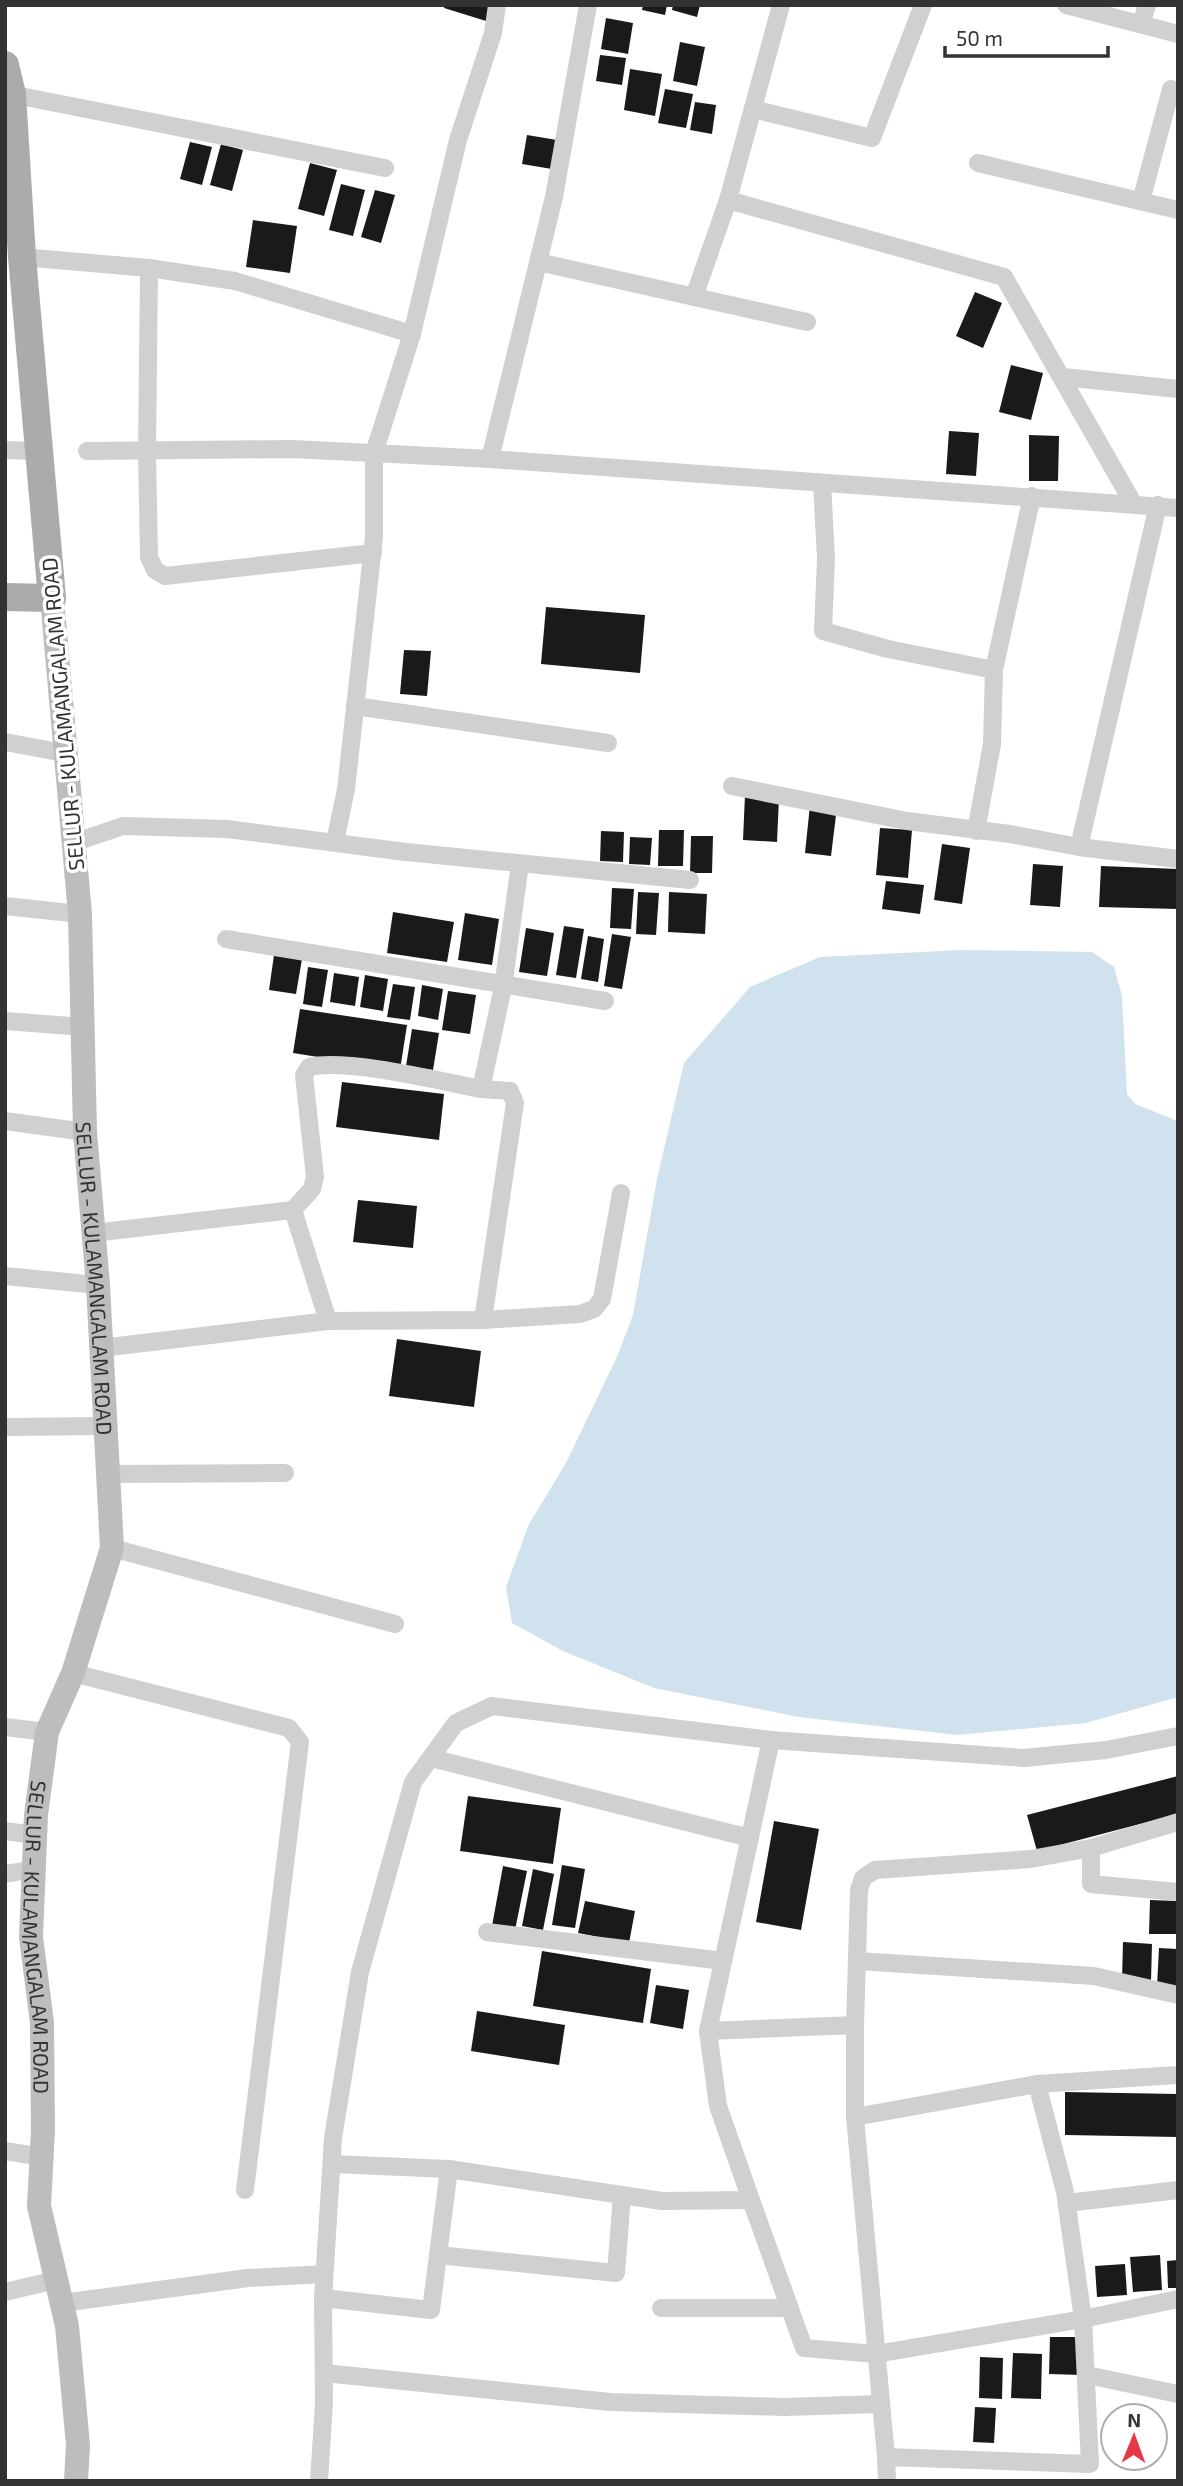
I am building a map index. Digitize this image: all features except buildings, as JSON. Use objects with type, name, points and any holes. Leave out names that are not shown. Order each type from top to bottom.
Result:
[{"type":"main road","name":"SELLUR - KULAMANGALAM ROAD","points":[[5,65],[33,258],[39,451],[80,914],[85,1132],[98,1286],[112,1548],[73,1673],[47,1732],[35,1835],[31,1937],[42,2023],[42,2157],[38,2206],[67,2326],[77,2432],[76,2481]]},
{"type":"main road","points":[[5,597],[52,598]]},
{"type":"street","points":[[335,842],[346,789],[373,552],[374,453],[412,334],[458,140],[493,33],[498,5]]},
{"type":"street","points":[[490,459],[554,197],[588,5]]},
{"type":"street","points":[[694,297],[728,200],[782,5]]},
{"type":"street","points":[[753,109],[872,138],[923,5]]},
{"type":"street","points":[[1066,5],[1178,34]]},
{"type":"street","points":[[1141,24],[1147,5]]},
{"type":"street","points":[[1141,201],[1171,89]]},
{"type":"street","points":[[8,93],[385,168]]},
{"type":"street","points":[[978,163],[1178,210]]},
{"type":"street","points":[[728,200],[1004,277],[1133,503]]},
{"type":"street","points":[[33,258],[149,268],[235,281],[412,334]]},
{"type":"street","points":[[538,262],[807,322]]},
{"type":"street","points":[[149,268],[146,453],[149,557],[155,570],[165,576],[373,552]]},
{"type":"street","points":[[1063,377],[1178,389]]},
{"type":"street","points":[[87,451],[146,453],[293,449],[490,459],[1178,508]]},
{"type":"street","points":[[5,450],[39,451]]},
{"type":"street","points":[[822,484],[826,559],[823,631],[888,649],[994,670]]},
{"type":"street","points":[[975,831],[992,744],[994,670],[1032,496]]},
{"type":"street","points":[[1079,847],[1158,505]]},
{"type":"street","points":[[355,706],[608,743]]},
{"type":"street","points":[[5,743],[64,753]]},
{"type":"street","points":[[732,786],[975,831],[1178,859]]},
{"type":"street","points":[[73,843],[123,826],[227,829],[520,864],[690,880]]},
{"type":"street","points":[[481,1089],[503,987],[520,864]]},
{"type":"street","points":[[5,906],[80,914]]},
{"type":"street","points":[[226,939],[387,964],[503,987],[605,1001]]},
{"type":"street","points":[[5,1021],[83,1027]]},
{"type":"street","points":[[93,1233],[297,1207],[312,1189],[315,1177],[304,1075],[309,1067],[320,1065],[379,1070],[481,1089],[510,1091],[515,1103],[483,1320]]},
{"type":"street","points":[[5,1121],[85,1132]]},
{"type":"street","points":[[101,1348],[328,1321],[483,1320],[580,1314],[594,1309],[602,1299],[621,1194]]},
{"type":"street","points":[[297,1207],[328,1321]]},
{"type":"street","points":[[5,1276],[98,1286]]},
{"type":"street","points":[[5,1427],[105,1426]]},
{"type":"street","points":[[108,1474],[285,1473]]},
{"type":"street","points":[[112,1548],[395,1624]]},
{"type":"street","points":[[73,1673],[289,1728],[300,1742],[245,2190]]},
{"type":"street","points":[[318,2481],[324,2373],[324,2274],[332,2164],[360,1972],[414,1782],[456,1723],[492,1706],[771,1740],[1024,1758],[1106,1750],[1178,1736]]},
{"type":"street","points":[[5,1727],[47,1732]]},
{"type":"street","points":[[771,1740],[708,2031],[718,2106],[804,2348],[876,2354],[1178,2300]]},
{"type":"street","points":[[431,1758],[750,1838]]},
{"type":"street","points":[[887,2481],[855,2117],[859,1890],[863,1878],[875,1870],[1031,1859],[1091,1848],[1178,1822]]},
{"type":"street","points":[[5,1831],[35,1835]]},
{"type":"street","points":[[1091,1848],[1091,1884],[1178,1892]]},
{"type":"street","points":[[5,1874],[34,1869]]},
{"type":"street","points":[[487,1932],[723,1961]]},
{"type":"street","points":[[857,1961],[1094,1976],[1178,1995]]},
{"type":"street","points":[[708,2031],[855,2025]]},
{"type":"street","points":[[855,2117],[1037,2084],[1178,2075]]},
{"type":"street","points":[[886,2458],[1090,2473],[1083,2319],[1067,2203],[1037,2084]]},
{"type":"street","points":[[5,2151],[42,2157]]},
{"type":"street","points":[[332,2164],[449,2169],[662,2201],[751,2200]]},
{"type":"street","points":[[323,2298],[431,2310],[449,2169]]},
{"type":"street","points":[[1067,2203],[1178,2190]]},
{"type":"street","points":[[438,2255],[616,2273],[622,2195]]},
{"type":"street","points":[[5,2292],[59,2292],[324,2274]]},
{"type":"street","points":[[662,2308],[789,2308]]},
{"type":"street","points":[[324,2373],[610,2402],[785,2407],[881,2404]]},
{"type":"street","points":[[1087,2375],[1178,2393]]},
{"type":"water","points":[[962,950],[1092,952],[1114,967],[1122,996],[1127,1094],[1135,1104],[1178,1121],[1178,1697],[1086,1723],[957,1735],[799,1717],[654,1688],[563,1651],[512,1623],[506,1587],[529,1524],[566,1463],[617,1357],[633,1315],[657,1179],[684,1063],[750,987],[820,957]]}]
